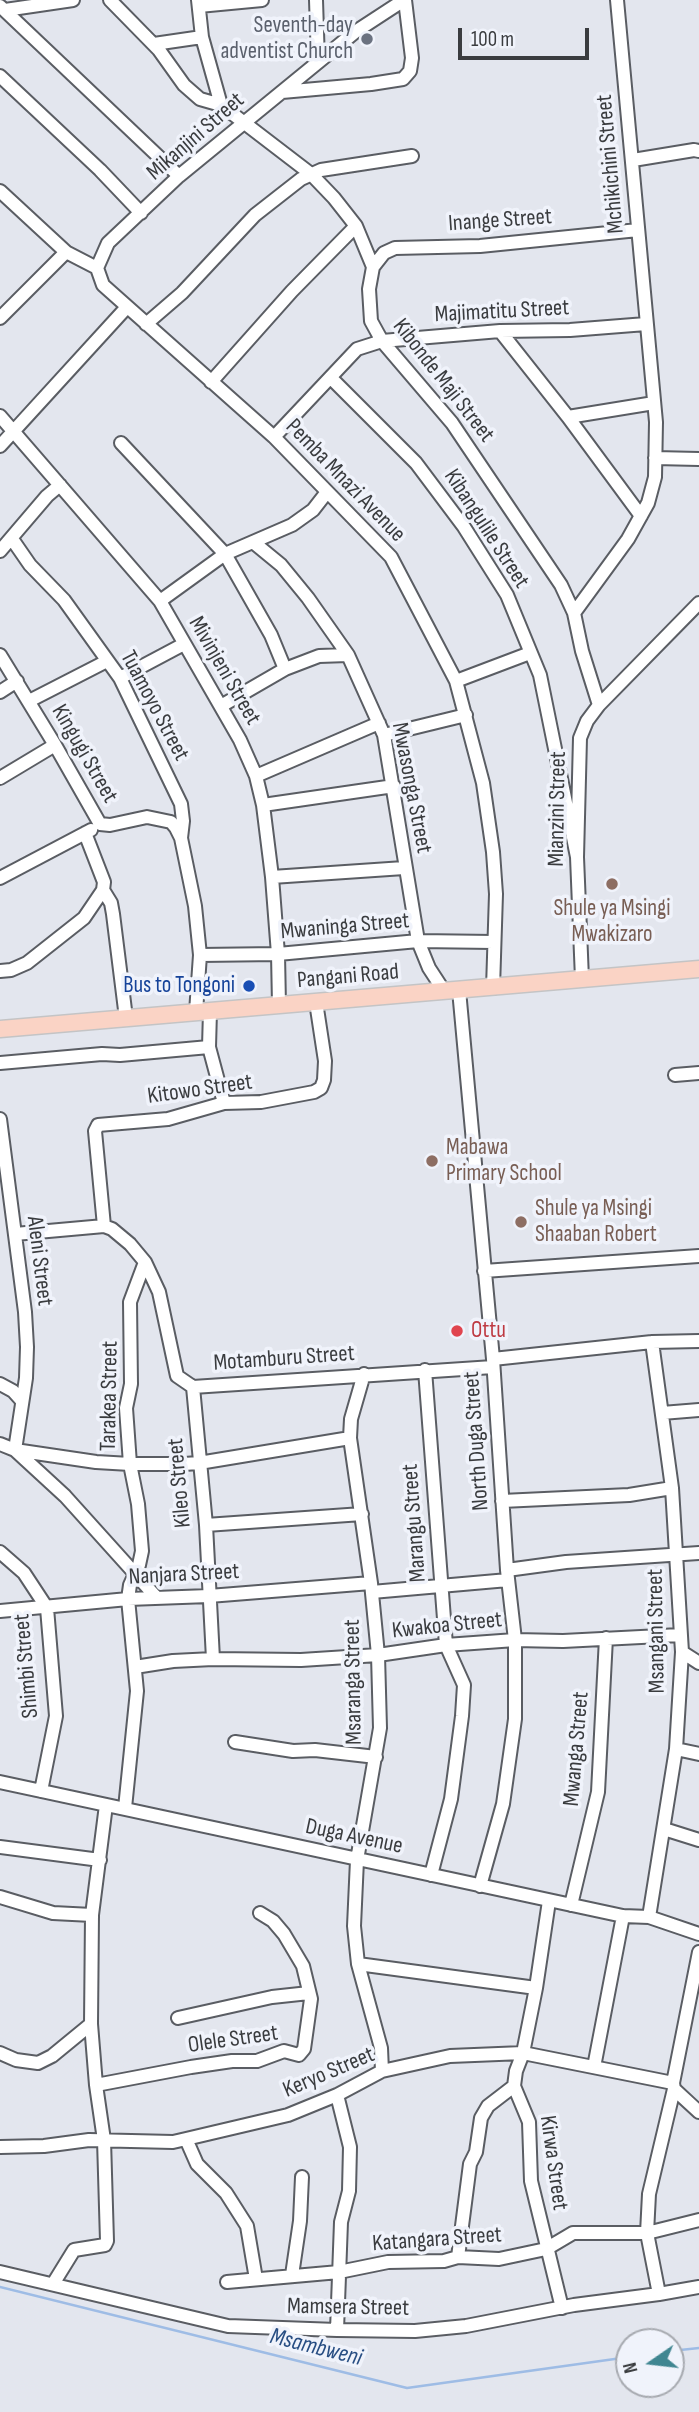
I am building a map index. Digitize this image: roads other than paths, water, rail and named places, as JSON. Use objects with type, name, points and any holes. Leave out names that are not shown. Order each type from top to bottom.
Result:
[{"type":"main road","name":"Pangani Road","points":[[0,1029],[699,969]]},
{"type":"street","points":[[3,8],[73,0]]},
{"type":"street","name":"Kibonde Maji Street","points":[[110,0],[154,44],[184,85],[200,99],[220,105],[311,174],[356,226],[373,267],[369,289],[371,321],[382,341],[452,423],[561,585],[574,613],[598,705]]},
{"type":"street","points":[[220,105],[202,37],[199,3],[262,0]]},
{"type":"street","points":[[316,0],[318,62]]},
{"type":"street","points":[[282,92],[403,79],[410,71],[412,58],[404,0]]},
{"type":"street","name":"Mikanjini Street","points":[[97,268],[108,243],[179,176],[355,32],[404,0]]},
{"type":"street","name":"Mchikichini Street","points":[[574,613],[641,516],[648,503],[654,477],[654,403],[617,0]]},
{"type":"street","points":[[3,8],[179,176]]},
{"type":"street","points":[[154,44],[202,37]]},
{"type":"street","points":[[0,76],[100,170],[141,213]]},
{"type":"street","points":[[633,160],[699,151]]},
{"type":"street","points":[[146,324],[182,293],[256,215],[311,174],[321,170],[412,156]]},
{"type":"street","name":"Pemba Mnazi Avenue","points":[[1,194],[66,252],[97,268],[103,285],[274,436],[391,557],[456,681],[483,783],[494,852],[496,894],[493,988]]},
{"type":"street","points":[[211,382],[292,290],[356,226]]},
{"type":"street","name":"Inange Street","points":[[373,267],[384,253],[395,248],[480,246],[638,230]]},
{"type":"street","points":[[0,318],[66,252]]},
{"type":"street","points":[[0,446],[127,307]]},
{"type":"street","name":"Majimatitu Street","points":[[274,436],[358,349],[382,341],[500,331],[570,330],[646,324]]},
{"type":"street","points":[[500,331],[641,516]]},
{"type":"street","name":"Kibangulile Street","points":[[331,378],[416,463],[464,527],[507,596],[540,675],[577,857]]},
{"type":"street","points":[[568,417],[654,403]]},
{"type":"street","name":"Mivinjeni Street","points":[[0,416],[160,601],[240,740],[256,776],[263,805],[272,877],[279,1005]]},
{"type":"street","points":[[121,443],[225,554],[271,635],[285,668]]},
{"type":"street","points":[[655,458],[699,459]]},
{"type":"street","points":[[0,551],[47,496],[61,485]]},
{"type":"street","points":[[160,601],[225,554],[292,525],[313,510],[327,492]]},
{"type":"street","name":"Tuamoyo Street","points":[[12,539],[30,565],[64,600],[120,678],[181,804],[181,838]]},
{"type":"street","name":"Mwasonga Street","points":[[253,542],[281,565],[348,655],[382,729],[394,786],[404,868],[418,941],[429,968],[452,991]]},
{"type":"street","name":"Mianzini Street","points":[[582,979],[577,857],[580,738],[598,705],[699,603]]},
{"type":"street","points":[[683,621],[699,619]]},
{"type":"street","points":[[120,678],[184,644]]},
{"type":"street","points":[[456,681],[530,653]]},
{"type":"street","name":"Kingugi Street","points":[[0,655],[18,681],[100,824],[105,826],[147,817],[158,818],[171,822],[181,838]]},
{"type":"street","points":[[221,706],[285,668],[319,656],[348,655]]},
{"type":"street","points":[[29,701],[107,660]]},
{"type":"street","points":[[0,692],[18,681]]},
{"type":"street","points":[[256,776],[382,729],[466,715]]},
{"type":"street","points":[[0,778],[55,745]]},
{"type":"street","points":[[263,805],[394,786]]},
{"type":"street","points":[[0,878],[100,824]]},
{"type":"street","points":[[0,971],[11,970],[27,963],[84,918],[103,890],[104,882],[85,833]]},
{"type":"street","points":[[181,838],[195,906],[203,1011],[209,1047],[224,1103]]},
{"type":"street","points":[[272,877],[404,868]]},
{"type":"street","points":[[103,890],[111,903],[113,914],[126,1018]]},
{"type":"street","name":"Mwaninga Street","points":[[200,956],[278,954],[418,941],[494,942]]},
{"type":"street","name":"North Duga Street","points":[[452,991],[493,1363],[515,1640],[515,1719],[505,1792],[480,1886]]},
{"type":"street","name":"Kitowo Street","points":[[104,1226],[95,1131],[98,1125],[168,1119],[224,1103],[261,1102],[304,1095],[321,1088],[325,1061],[316,1002]]},
{"type":"street","points":[[0,1063],[209,1047]]},
{"type":"street","points":[[675,1075],[699,1073]]},
{"type":"street","name":"Aleni Street","points":[[0,1119],[27,1347],[15,1450]]},
{"type":"street","points":[[15,1234],[104,1226]]},
{"type":"street","name":"Motamburu Street","points":[[104,1226],[130,1244],[145,1262],[159,1292],[177,1376],[193,1387],[425,1370],[652,1342],[699,1341]]},
{"type":"street","points":[[484,1271],[699,1256]]},
{"type":"street","name":"Tarakea Street","points":[[128,1599],[130,1584],[142,1550],[138,1504],[132,1485],[126,1408],[131,1384],[130,1302],[145,1262]]},
{"type":"street","name":"Msangani Street","points":[[649,1917],[676,1749],[682,1652],[672,1488],[652,1342]]},
{"type":"street","name":"Marangu Street","points":[[425,1370],[446,1645],[464,1685],[451,1799],[431,1875]]},
{"type":"street","name":"Msaranga Street","points":[[364,1374],[351,1419],[350,1438],[372,1587],[380,1728],[358,1860],[354,1926],[358,1964],[381,2048],[382,2071]]},
{"type":"street","points":[[0,1384],[13,1391],[22,1401]]},
{"type":"street","name":"Kileo Street","points":[[193,1387],[206,1525],[213,1659]]},
{"type":"street","points":[[662,1413],[699,1410]]},
{"type":"street","points":[[0,1444],[15,1450],[96,1462],[199,1463],[350,1438]]},
{"type":"street","points":[[15,1450],[65,1496],[156,1597]]},
{"type":"street","points":[[502,1501],[629,1495],[672,1488]]},
{"type":"street","points":[[206,1525],[362,1514]]},
{"type":"street","name":"Shimbi Street","points":[[0,1552],[24,1573],[47,1608],[56,1716],[41,1791]]},
{"type":"street","name":"Nanjara Street","points":[[0,1611],[156,1597],[441,1585],[508,1575],[566,1562],[699,1553]]},
{"type":"street","points":[[125,1808],[137,1706],[128,1599]]},
{"type":"street","name":"Kwakoa Street","points":[[135,1667],[213,1659],[301,1660],[378,1656],[446,1645],[515,1640],[563,1641],[680,1635]]},
{"type":"street","name":"Mwanga Street","points":[[572,1905],[598,1792],[606,1637]]},
{"type":"street","points":[[682,1652],[699,1663]]},
{"type":"street","points":[[235,1742],[293,1751],[376,1757]]},
{"type":"street","points":[[676,1749],[699,1754]]},
{"type":"street","name":"Duga Avenue","points":[[0,1782],[549,1901],[622,1916],[649,1917],[699,1934]]},
{"type":"street","points":[[53,2284],[74,2250],[105,2245],[107,2241],[104,2140],[91,2024],[92,1916],[106,1805]]},
{"type":"street","points":[[664,1829],[699,1840]]},
{"type":"street","points":[[0,1847],[100,1860]]},
{"type":"street","points":[[0,1897],[53,1913],[92,1916]]},
{"type":"street","points":[[458,2257],[470,2164],[476,2152],[481,2118],[488,2106],[514,2086],[523,2053],[549,1901]]},
{"type":"street","name":"Olele Street","points":[[96,2085],[205,2065],[257,2061],[284,2051],[299,2055],[304,2049],[310,2013],[303,1966],[274,1921],[260,1913]]},
{"type":"street","points":[[594,2067],[622,1916]]},
{"type":"street","points":[[659,2294],[646,2233],[649,2194],[693,2012],[699,1952]]},
{"type":"street","points":[[358,1964],[536,1988]]},
{"type":"street","points":[[178,2018],[272,1997],[309,1993]]},
{"type":"street","points":[[0,2053],[16,2060],[38,2063],[52,2056],[91,2024]]},
{"type":"street","name":"Keryo Street","points":[[0,2147],[104,2140],[186,2140],[288,2115],[337,2095],[382,2071],[450,2056],[523,2053],[673,2086]]},
{"type":"street","name":"Kirwa Street","points":[[514,2086],[529,2122],[531,2181],[562,2308]]},
{"type":"street","points":[[673,2086],[699,2112]]},
{"type":"street","points":[[337,2095],[350,2147],[349,2191],[341,2222],[337,2330]]},
{"type":"street","points":[[186,2140],[197,2164],[226,2193],[247,2226],[256,2279]]},
{"type":"street","points":[[292,2275],[300,2221],[302,2177]]},
{"type":"street","name":"Katangara Street","points":[[227,2282],[339,2272],[388,2262],[444,2261],[458,2257],[499,2259],[547,2249],[573,2233],[646,2233],[699,2220]]},
{"type":"street","name":"Mamsera Street","points":[[0,2272],[228,2326],[337,2330],[415,2331],[466,2326],[699,2287]]},
{"type":"waterway","name":"Msambweni","points":[[0,2287],[407,2388],[615,2359]]},
{"type":"waterway","name":"Msambweni","points":[[685,2350],[699,2348]]},
{"type":"place","name":"Seventh-day adventist Church","points":[[367,39]]},
{"type":"place","name":"Shule ya Msingi Mwakizaro","points":[[612,884]]},
{"type":"place","name":"Bus to Tongoni","points":[[249,986]]},
{"type":"place","name":"Mabawa Primary School","points":[[432,1161]]},
{"type":"place","name":"Shule ya Msingi Shaaban Robert","points":[[521,1222]]},
{"type":"place","name":"Ottu","points":[[457,1331]]}]
